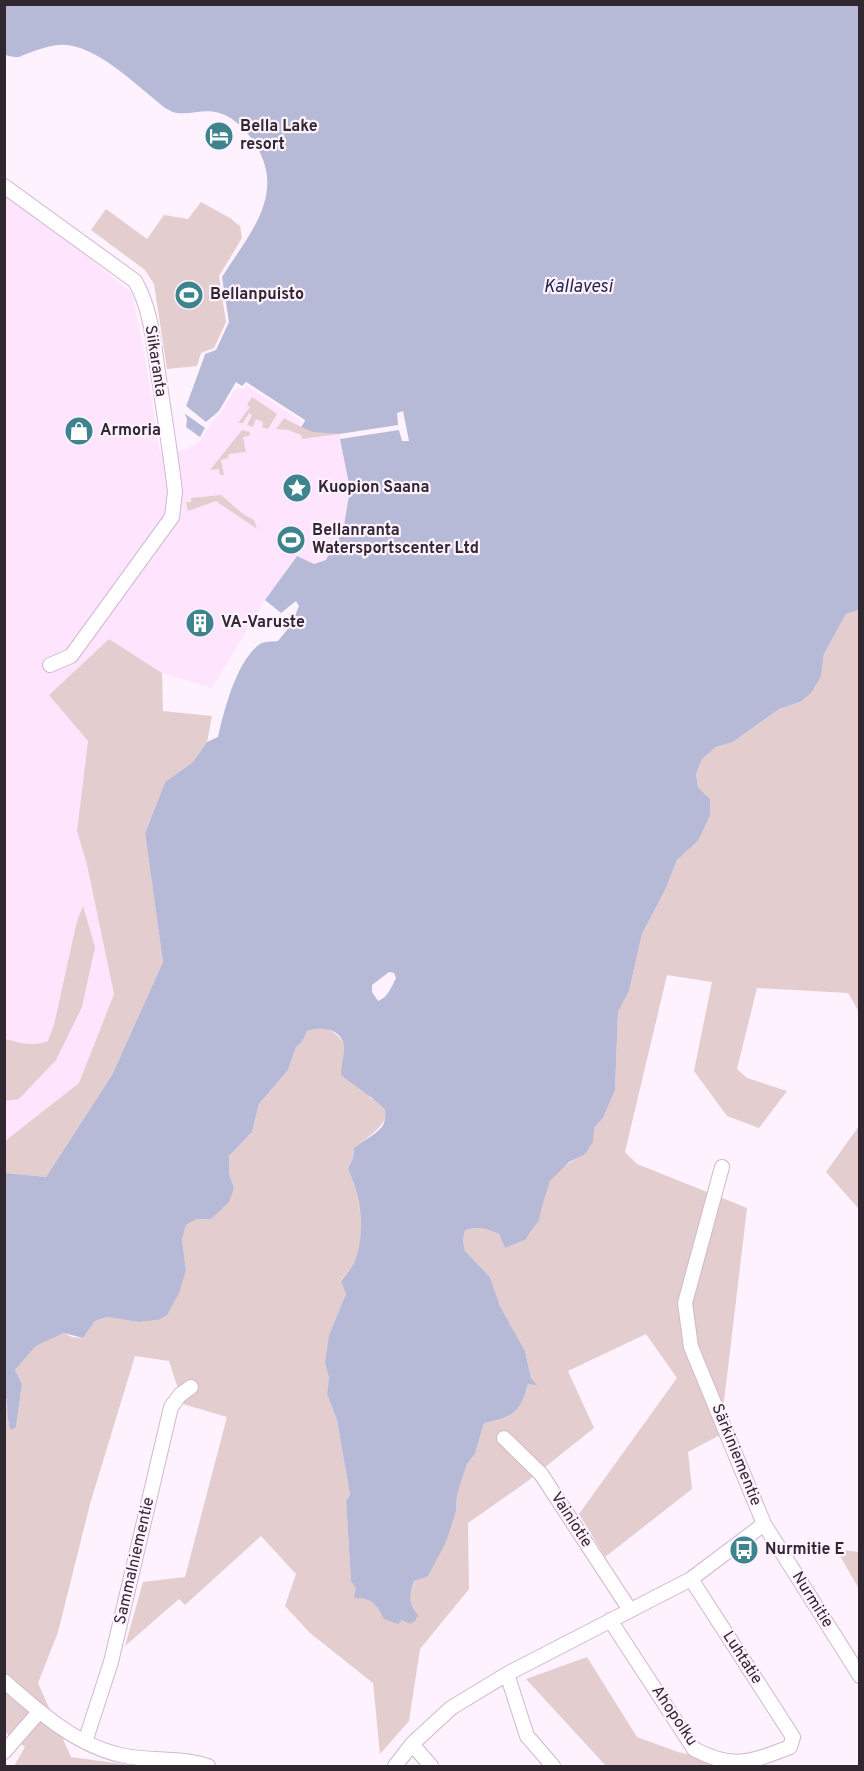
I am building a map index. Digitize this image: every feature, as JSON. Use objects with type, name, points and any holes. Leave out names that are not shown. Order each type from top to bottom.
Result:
[{"type":"street","name":"Siikaranta","points":[[4,186],[135,281],[145,302],[153,343],[175,492],[172,517],[71,656],[50,665]]},
{"type":"street","name":"Särkiniementie","points":[[395,1767],[412,1744],[451,1708],[507,1674],[691,1579],[764,1524],[691,1347],[685,1302],[723,1167]]},
{"type":"street","name":"Sammalniementie","points":[[85,1742],[111,1662],[171,1407],[180,1395],[191,1387]]},
{"type":"street","name":"Vainiotie","points":[[504,1438],[541,1474],[630,1610]]},
{"type":"street","name":"Nurmitie","points":[[764,1524],[860,1676]]},
{"type":"street","name":"Luhtatie","points":[[691,1579],[793,1737]]},
{"type":"street","name":"Ahopolku","points":[[610,1620],[694,1749],[714,1759],[738,1763],[762,1758],[790,1747],[793,1737]]},
{"type":"street","points":[[507,1674],[527,1736],[553,1767]]},
{"type":"street","points":[[4,1681],[39,1712],[85,1742],[124,1756],[196,1762],[208,1767]]},
{"type":"street","points":[[4,1752],[39,1712]]},
{"type":"street","points":[[412,1744],[431,1767]]},
{"type":"shaded area","points":[[5,194],[132,293],[145,357],[160,454],[188,449],[199,442],[237,383],[246,382],[339,434],[350,489],[343,532],[326,560],[314,564],[296,556],[265,600],[212,688],[162,673],[109,639],[88,741],[77,831],[87,865],[114,994],[79,1083],[5,1141]]},
{"type":"shaded area","name":"Bellanpuisto","points":[[201,202],[240,226],[242,238],[219,276],[226,322],[214,348],[201,353],[197,366],[167,369],[154,284],[145,270],[91,230],[106,209],[147,239],[164,215],[188,219]]},
{"type":"shaded area","points":[[252,397],[277,414],[268,429],[262,427],[263,422],[256,419],[253,427],[247,425],[252,415],[249,413],[243,423],[238,423],[250,407],[247,405]]},
{"type":"shaded area","points":[[284,418],[310,429],[339,434],[302,439],[301,435],[288,430],[276,429]]},
{"type":"shaded area","points":[[242,430],[250,432],[249,436],[243,437],[246,452],[229,454],[228,458],[221,460],[224,475],[220,475],[219,469],[210,470]]},
{"type":"shaded area","points":[[221,495],[243,514],[254,520],[257,529],[216,501],[188,511],[186,502],[191,502],[191,498]]},
{"type":"shaded area","points":[[859,610],[859,1012],[848,993],[757,988],[737,1069],[747,1078],[787,1091],[759,1128],[727,1116],[694,1071],[712,982],[667,975],[625,1152],[637,1164],[747,1208],[720,1435],[688,1452],[692,1489],[605,1557],[579,1514],[677,1378],[646,1334],[568,1371],[594,1428],[525,1483],[468,1523],[469,1589],[420,1649],[409,1721],[380,1754],[373,1683],[310,1633],[285,1606],[296,1574],[261,1536],[185,1605],[179,1599],[125,1646],[143,1582],[185,1577],[227,1417],[183,1404],[169,1361],[135,1356],[90,1504],[58,1632],[38,1683],[71,1757],[137,1766],[14,1766],[25,1747],[5,1732],[4,1392],[9,1409],[8,1423],[16,1427],[22,1384],[15,1370],[36,1346],[64,1333],[72,1337],[83,1338],[95,1321],[107,1317],[139,1322],[158,1320],[186,1270],[182,1240],[186,1225],[197,1219],[211,1219],[234,1188],[229,1173],[229,1156],[252,1132],[259,1104],[288,1070],[296,1047],[302,1042],[307,1031],[323,1028],[333,1031],[344,1044],[370,1098],[381,1104],[385,1111],[382,1124],[354,1148],[348,1169],[359,1204],[360,1243],[353,1265],[341,1280],[346,1294],[325,1363],[329,1378],[327,1394],[337,1420],[350,1495],[346,1501],[351,1581],[378,1607],[385,1619],[412,1607],[409,1595],[415,1580],[428,1575],[456,1511],[457,1495],[467,1464],[475,1454],[484,1423],[494,1422],[514,1412],[522,1401],[528,1384],[536,1384],[531,1378],[525,1351],[500,1306],[490,1277],[465,1251],[463,1241],[465,1230],[482,1228],[499,1234],[505,1248],[522,1241],[535,1224],[550,1181],[565,1166],[584,1155],[594,1128],[603,1118],[615,1090],[618,1012],[629,991],[642,934],[666,888],[677,860],[698,841],[710,799],[698,787],[696,774],[702,759],[716,747],[733,742],[779,709],[800,702],[821,676],[824,654],[846,614]]},
{"type":"shaded area","points":[[109,639],[162,673],[163,711],[212,716],[207,742],[193,762],[165,782],[145,832],[163,962],[112,1075],[46,1177],[5,1173],[5,1141],[79,1083],[114,994],[87,865],[77,831],[88,741],[49,695]]},
{"type":"shaded area","points":[[83,906],[95,947],[82,1007],[56,1060],[19,1099],[5,1101],[5,1039],[32,1044],[48,1041],[54,1025],[77,921]]},
{"type":"shaded area","points":[[859,1126],[859,1209],[826,1172]]},
{"type":"shaded area","points":[[836,1549],[859,1552],[859,1589]]},
{"type":"shaded area","points":[[587,1657],[637,1737],[678,1752],[746,1766],[606,1766],[526,1679]]},
{"type":"water","name":"Kallavesi","points":[[4,5],[859,5],[859,610],[846,614],[824,654],[821,676],[811,693],[800,702],[779,709],[733,742],[716,747],[702,759],[696,774],[698,787],[710,799],[710,815],[698,841],[677,860],[666,888],[642,934],[629,991],[618,1012],[615,1090],[603,1118],[594,1128],[593,1142],[584,1155],[569,1162],[550,1181],[539,1220],[525,1240],[505,1248],[499,1234],[482,1228],[465,1230],[463,1241],[465,1251],[490,1277],[500,1306],[525,1351],[531,1378],[537,1385],[528,1384],[522,1402],[514,1412],[502,1419],[484,1423],[475,1454],[467,1464],[457,1495],[456,1511],[446,1542],[428,1576],[414,1581],[410,1599],[418,1615],[410,1624],[402,1620],[398,1624],[384,1619],[373,1602],[354,1598],[356,1588],[351,1581],[346,1501],[350,1495],[337,1420],[327,1394],[329,1378],[325,1363],[329,1336],[346,1294],[341,1281],[355,1261],[360,1238],[359,1202],[348,1169],[354,1148],[381,1128],[385,1114],[385,1110],[378,1103],[341,1075],[344,1045],[342,1039],[334,1031],[323,1028],[307,1031],[302,1042],[296,1047],[288,1070],[259,1104],[252,1132],[229,1156],[229,1173],[234,1188],[229,1202],[211,1219],[197,1219],[186,1225],[182,1240],[186,1270],[179,1293],[167,1315],[158,1320],[139,1322],[107,1317],[95,1321],[83,1338],[64,1333],[36,1346],[15,1370],[22,1384],[16,1427],[11,1430],[9,1425],[4,1392],[5,1173],[46,1177],[112,1075],[163,962],[145,833],[165,782],[193,762],[207,742],[218,737],[238,673],[252,651],[262,643],[278,641],[291,625],[299,606],[296,601],[281,613],[265,600],[297,556],[314,564],[326,560],[343,532],[350,489],[339,434],[313,432],[301,427],[305,421],[246,382],[243,387],[236,383],[219,411],[206,423],[200,437],[186,427],[187,419],[184,412],[205,354],[216,350],[229,322],[222,277],[260,216],[265,200],[267,184],[265,167],[249,135],[236,122],[220,113],[207,111],[177,113],[165,108],[101,58],[72,46],[49,47],[19,57],[4,54]],"holes":[[[389,972],[394,973],[396,978],[391,989],[378,1001],[372,992],[372,985]]]},
{"type":"pier","points":[[202,353],[205,354],[186,406],[206,422],[219,411],[236,382],[242,386],[246,382],[305,420],[301,427],[299,425],[301,421],[247,386],[241,389],[237,387],[221,412],[209,424],[208,430],[181,411]]},
{"type":"pier","points":[[403,411],[409,441],[402,441],[399,430],[340,439],[339,434],[398,425],[397,413]]},
{"type":"place","name":"Bella Lake resort","points":[[219,136]]},
{"type":"place","name":"Bellanpuisto","points":[[189,295]]},
{"type":"place","name":"Armoria","points":[[79,431]]},
{"type":"place","name":"Kuopion Saana","points":[[297,488]]},
{"type":"place","name":"Bellanranta Watersportscenter Ltd","points":[[291,540]]},
{"type":"place","name":"VA-Varuste","points":[[200,623]]},
{"type":"place","name":"Nurmitie E","points":[[744,1550]]}]
